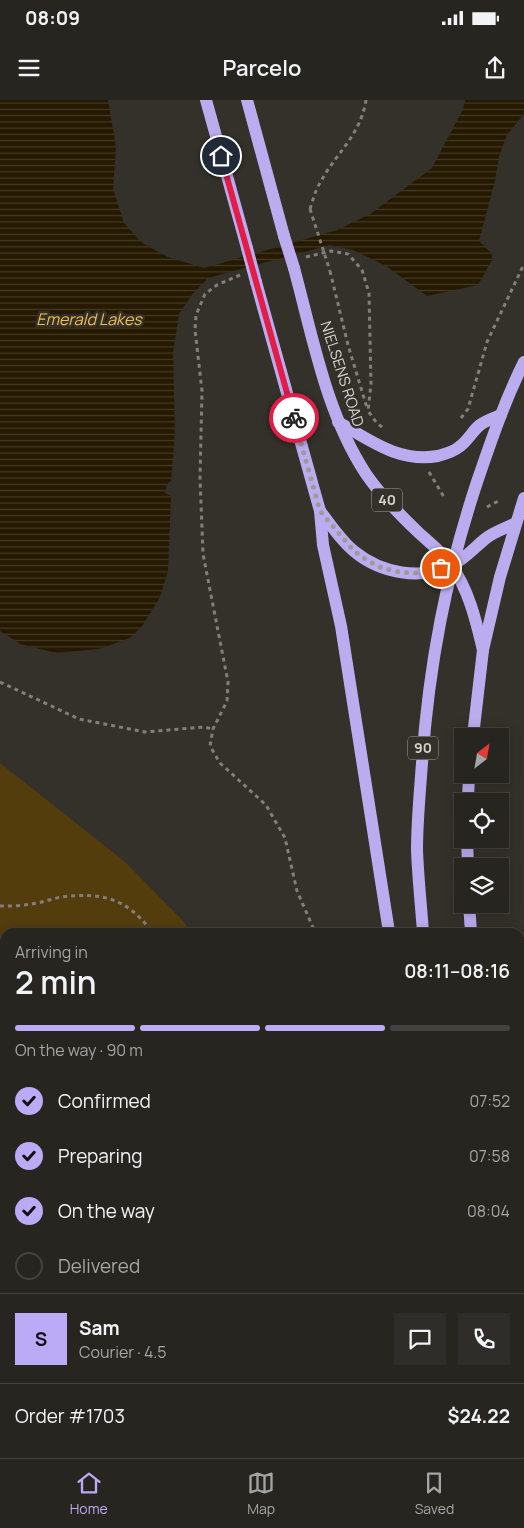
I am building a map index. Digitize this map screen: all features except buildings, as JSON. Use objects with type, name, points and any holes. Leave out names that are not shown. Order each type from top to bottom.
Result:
[{"type":"main road","points":[[206,100],[320,511],[323,545],[341,626],[388,928]]},
{"type":"main road","name":"NIELSENS ROAD","points":[[247,100],[338,422],[351,450],[367,476],[389,503],[452,565],[474,613],[483,650]]},
{"type":"main road","name":"90","points":[[423,928],[417,850],[427,695],[434,649],[452,565],[467,513],[501,415],[524,362]]},
{"type":"main road","points":[[338,422],[388,451],[415,458],[446,454],[459,447],[474,434],[480,425],[501,415]]},
{"type":"main road","points":[[474,728],[483,650],[500,577],[524,498]]},
{"type":"main road","points":[[320,511],[354,551],[368,561],[382,568],[415,573],[452,565],[471,552],[486,538],[516,523]]},
{"type":"main road","points":[[470,913],[471,928]]},
{"type":"path","points":[[366,100],[364,112],[346,146],[321,181],[310,209],[330,271],[348,345],[368,411]]},
{"type":"path","points":[[427,467],[444,497]]},
{"type":"path","points":[[482,509],[500,500]]},
{"type":"path","points":[[0,682],[79,719],[145,732],[204,727],[213,729]]},
{"type":"path","points":[[0,906],[30,904],[60,897],[86,896],[110,899],[130,908],[149,928]]},
{"type":"shaded area","points":[[0,763],[124,861],[188,928],[0,928]]},
{"type":"water","name":"Emerald Lakes","points":[[0,100],[108,100],[116,147],[113,189],[124,223],[142,243],[168,257],[204,268],[337,230],[370,214],[432,168],[463,109],[465,100],[524,100],[524,114],[507,135],[499,156],[495,181],[479,241],[492,254],[492,260],[478,285],[427,296],[386,266],[353,250],[330,245],[208,278],[191,296],[179,314],[173,353],[175,433],[171,481],[167,484],[165,493],[171,496],[168,571],[160,597],[143,625],[130,638],[99,649],[56,653],[20,644],[0,631]]},
{"type":"way so far","points":[[294,418],[320,511],[354,551],[382,568],[399,572],[415,573],[441,568]]},
{"type":"route","points":[[221,156],[294,418]]}]
